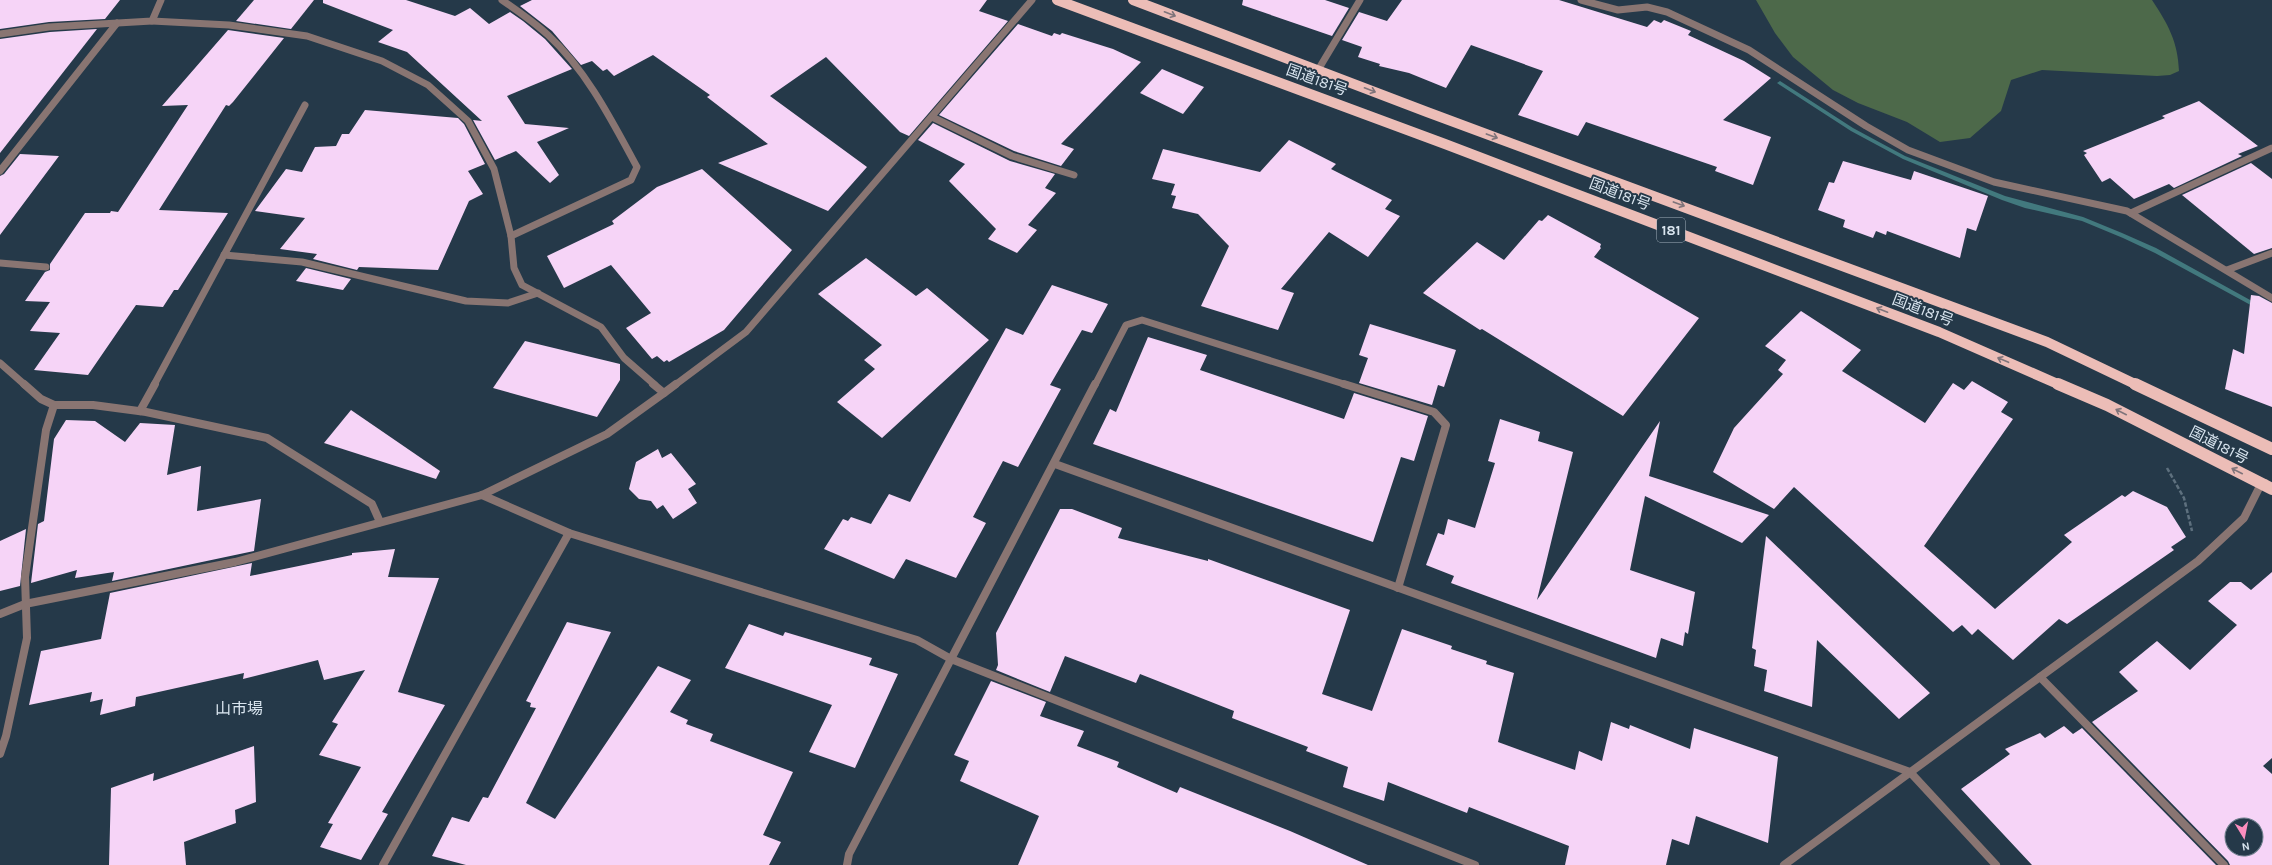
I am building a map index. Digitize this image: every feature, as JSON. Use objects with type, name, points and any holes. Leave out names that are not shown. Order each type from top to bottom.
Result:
[{"type":"highway","name":"国道181号","points":[[1057,0],[1445,144],[1939,332],[2107,405],[2272,489]]},
{"type":"highway","name":"国道181号","points":[[1133,0],[2048,342],[2272,450]]},
{"type":"street","points":[[152,21],[161,0]]},
{"type":"street","points":[[502,0],[533,21],[573,62],[607,112],[637,167],[631,180],[511,236]]},
{"type":"street","points":[[0,614],[25,604],[235,562],[482,495],[607,434],[746,332],[828,240],[1032,0]]},
{"type":"street","points":[[1318,70],[1360,0]]},
{"type":"street","points":[[1581,0],[1618,10],[1632,6],[1647,6],[1667,12],[1749,50],[1866,126],[1915,153],[1994,182],[2099,204],[2131,213],[2272,298]]},
{"type":"street","points":[[0,34],[49,27],[152,21],[229,25],[307,36],[382,61],[428,85],[468,121],[494,169],[511,236],[514,268],[522,285],[601,327],[624,358],[664,393]]},
{"type":"street","points":[[0,171],[117,23]]},
{"type":"street","points":[[140,411],[305,105]]},
{"type":"street","points":[[932,117],[1012,156],[1074,174]]},
{"type":"street","points":[[2131,213],[2272,148]]},
{"type":"street","points":[[2227,270],[2272,253]]},
{"type":"street","points":[[224,255],[302,262],[466,301],[508,303],[538,293]]},
{"type":"street","points":[[0,263],[46,267]]},
{"type":"street","points":[[847,865],[849,854],[1055,464],[1126,325],[1142,320],[1434,412],[1446,425],[1398,588]]},
{"type":"street","points":[[0,364],[41,399],[54,405],[93,405],[140,411],[267,438],[372,504],[380,522]]},
{"type":"street","points":[[0,754],[6,736],[27,638],[25,577],[46,430],[54,405]]},
{"type":"street","points":[[1055,464],[1910,772],[1996,865]]},
{"type":"street","points":[[1784,865],[2198,561],[2244,518],[2261,484],[2272,483]]},
{"type":"street","points":[[482,495],[569,533],[917,640],[951,659],[1475,865]]},
{"type":"street","points":[[383,865],[569,533]]},
{"type":"street","points":[[2040,677],[2224,865]]},
{"type":"shaded area","points":[[1756,0],[2152,0],[2163,17],[2171,34],[2177,51],[2179,71],[2170,75],[2157,76],[2042,70],[2011,80],[2001,111],[1970,138],[1940,142],[1907,122],[1858,103],[1833,90],[1793,57],[1775,33]]},
{"type":"shaded area","points":[[1780,81],[1853,128],[1905,156],[2005,196],[2083,217],[2122,233],[2156,248],[2270,311],[2269,315],[2155,253],[2123,238],[2082,221],[2025,208],[2002,200],[1903,159],[1851,131],[1777,83]]},
{"type":"building","points":[[0,0],[120,0],[105,19],[49,22],[0,29]]},
{"type":"building","points":[[254,0],[314,0],[291,29],[236,21]]},
{"type":"building","points":[[323,0],[406,0],[455,16],[470,8],[489,24],[510,12],[523,21],[545,39],[572,69],[507,96],[525,124],[569,128],[537,142],[559,175],[550,183],[516,151],[495,160],[473,120],[482,121],[407,52],[378,42],[393,30],[323,3]]},
{"type":"building","points":[[532,0],[987,0],[979,11],[1008,21],[909,136],[900,132],[826,57],[770,96],[867,167],[828,211],[718,163],[768,144],[707,97],[710,95],[653,55],[614,76],[607,69],[603,71],[592,61],[581,65],[552,31],[520,6]]},
{"type":"building","points":[[1243,0],[1325,0],[1349,8],[1332,36],[1242,5]]},
{"type":"building","points":[[1402,0],[1559,0],[1647,27],[1654,20],[1661,23],[1664,20],[1691,31],[1688,35],[1744,61],[1771,78],[1723,120],[1771,137],[1753,185],[1715,171],[1717,167],[1586,122],[1578,136],[1518,115],[1543,71],[1471,45],[1446,88],[1409,73],[1379,66],[1380,64],[1358,57],[1362,47],[1342,40],[1359,12],[1387,21]]},
{"type":"building","points":[[1018,24],[1052,36],[1054,33],[1060,35],[1062,33],[1113,49],[1141,62],[1061,144],[1074,149],[1061,166],[1014,151],[939,115]]},
{"type":"building","points":[[97,29],[0,153],[0,39],[50,32]]},
{"type":"building","points":[[228,30],[284,38],[233,102],[229,106],[226,105],[159,210],[228,213],[178,290],[174,290],[163,307],[136,305],[88,375],[34,370],[60,333],[30,331],[50,302],[25,301],[45,272],[50,270],[50,264],[85,213],[110,213],[111,211],[118,212],[188,105],[162,106]]},
{"type":"building","points":[[1162,69],[1204,87],[1183,114],[1140,93]]},
{"type":"building","points":[[2199,101],[2258,146],[2238,154],[2242,156],[2174,188],[2169,184],[2134,199],[2110,178],[2102,182],[2084,155],[2087,153],[2083,151],[2165,118],[2162,116]]},
{"type":"building","points":[[365,110],[458,118],[464,124],[485,164],[468,171],[483,194],[469,201],[438,270],[359,267],[357,270],[313,259],[317,254],[280,249],[305,218],[255,211],[286,169],[302,172],[315,147],[336,146],[342,134],[349,134]]},
{"type":"building","points":[[933,123],[1010,161],[1055,174],[1045,188],[1056,193],[1028,225],[1037,230],[1017,253],[988,239],[996,229],[949,181],[965,164],[918,140]]},
{"type":"building","points":[[1289,140],[1336,164],[1331,169],[1392,200],[1385,209],[1400,216],[1368,257],[1329,232],[1281,289],[1294,293],[1278,330],[1201,306],[1229,246],[1198,214],[1172,208],[1176,196],[1171,195],[1175,184],[1152,179],[1163,149],[1260,172]]},
{"type":"building","points":[[20,154],[59,156],[0,235],[0,176],[4,174]]},
{"type":"building","points":[[1843,161],[1911,180],[1914,171],[1988,196],[1976,231],[1967,228],[1960,258],[1887,231],[1886,235],[1876,231],[1873,238],[1843,227],[1845,220],[1818,210],[1829,182],[1834,183]]},
{"type":"building","points":[[2251,163],[2272,179],[2272,248],[2254,254],[2182,195]]},
{"type":"building","points":[[702,169],[792,250],[724,330],[669,362],[667,360],[664,362],[657,356],[652,359],[626,328],[651,313],[611,265],[564,288],[547,256],[614,224],[612,221],[657,187]]},
{"type":"building","points":[[1548,215],[1601,244],[1601,248],[1594,257],[1699,318],[1623,416],[1482,329],[1480,330],[1423,293],[1477,242],[1504,260],[1539,220],[1542,221]]},
{"type":"building","points":[[866,258],[916,296],[927,288],[989,340],[882,438],[837,402],[875,369],[864,360],[882,345],[818,294]]},
{"type":"building","points":[[306,268],[351,279],[343,290],[296,281]]},
{"type":"building","points":[[1052,285],[1108,304],[1092,333],[1082,330],[1050,385],[1061,389],[1018,467],[1003,461],[973,517],[986,523],[956,578],[906,559],[894,579],[824,549],[843,519],[848,521],[851,517],[871,524],[889,494],[910,502],[1006,328],[1023,335]]},
{"type":"building","points":[[2251,295],[2259,296],[2272,303],[2272,407],[2225,389],[2233,349],[2244,354]]},
{"type":"building","points":[[1801,311],[1861,350],[1842,371],[1925,423],[1953,383],[1964,390],[1972,381],[2008,402],[2001,412],[2013,419],[1924,546],[1995,609],[2072,542],[2064,535],[2122,495],[2125,497],[2133,491],[2167,507],[2186,537],[2171,547],[2174,550],[2067,624],[2059,619],[2013,660],[1978,629],[1972,635],[1962,625],[1953,632],[1794,487],[1774,509],[1713,472],[1734,428],[1783,374],[1778,370],[1786,360],[1765,346]]},
{"type":"building","points":[[1370,324],[1456,350],[1444,387],[1438,385],[1432,405],[1359,383],[1368,358],[1359,355]]},
{"type":"building","points":[[1148,337],[1207,355],[1200,370],[1344,419],[1354,393],[1428,416],[1414,461],[1401,457],[1373,542],[1093,444],[1110,409],[1116,412]]},
{"type":"building","points":[[525,341],[620,364],[620,380],[597,417],[493,388]]},
{"type":"building","points":[[351,410],[440,471],[436,479],[324,443]]},
{"type":"building","points":[[1500,419],[1540,432],[1538,441],[1573,452],[1537,600],[1660,421],[1649,476],[1769,515],[1742,543],[1645,496],[1630,570],[1695,592],[1688,634],[1685,632],[1683,646],[1661,638],[1656,658],[1451,583],[1454,576],[1426,565],[1438,533],[1444,535],[1448,519],[1475,528],[1495,463],[1488,461]]},
{"type":"building","points":[[66,420],[95,421],[125,442],[140,423],[175,425],[167,475],[201,466],[197,511],[261,499],[254,551],[112,581],[114,572],[75,578],[77,570],[31,583],[38,524],[44,521],[54,439]]},
{"type":"building","points":[[658,449],[662,458],[671,453],[696,484],[688,489],[697,503],[673,519],[663,505],[657,509],[651,501],[639,499],[629,489],[636,462]]},
{"type":"building","points":[[1060,509],[1072,509],[1122,528],[1118,538],[1208,561],[1208,559],[1350,610],[1322,694],[1372,711],[1402,629],[1452,646],[1451,649],[1487,661],[1486,664],[1514,673],[1498,742],[1575,770],[1579,751],[1602,761],[1611,722],[1629,729],[1630,725],[1690,749],[1694,728],[1778,757],[1768,843],[1696,816],[1689,845],[1672,839],[1666,865],[1565,865],[1569,846],[1469,807],[1467,813],[1388,782],[1384,801],[1343,787],[1348,767],[1306,751],[1308,747],[1232,718],[1234,711],[1140,674],[1136,683],[1065,656],[1050,692],[996,670],[998,665],[996,633]]},
{"type":"building","points":[[26,529],[20,586],[0,591],[0,541]]},
{"type":"building","points":[[1766,536],[1930,693],[1899,719],[1817,640],[1812,707],[1764,691],[1767,670],[1754,666],[1756,650],[1752,648]]},
{"type":"building","points":[[395,549],[388,577],[439,578],[398,692],[445,705],[382,812],[388,814],[361,860],[320,847],[333,824],[328,823],[361,767],[319,755],[338,724],[332,722],[365,670],[324,680],[318,660],[243,679],[244,673],[136,697],[135,706],[100,715],[103,699],[90,702],[92,692],[29,705],[41,651],[101,639],[110,593],[252,563],[250,576],[352,555],[352,553]]},
{"type":"building","points":[[2272,572],[2272,758],[2263,766],[2272,774],[2272,865],[2230,865],[2224,857],[2264,857],[2264,817],[2224,817],[2224,857],[2092,722],[2138,691],[2119,672],[2157,641],[2190,670],[2237,625],[2208,601],[2230,582],[2241,582],[2251,590]]},
{"type":"building","points":[[567,622],[611,632],[526,803],[555,819],[658,666],[691,680],[670,712],[688,720],[686,724],[713,734],[710,741],[793,772],[763,835],[781,842],[769,865],[466,865],[432,856],[452,817],[469,822],[483,797],[488,798],[536,708],[530,707],[531,703],[526,701]]},
{"type":"building","points":[[749,624],[783,636],[785,632],[872,658],[869,665],[898,674],[855,768],[809,752],[832,705],[725,668]]},
{"type":"building","points":[[991,681],[1046,702],[1040,716],[1084,731],[1077,746],[1119,762],[1117,767],[1177,793],[1180,787],[1290,831],[1368,865],[1018,865],[1039,816],[960,781],[969,761],[954,755]]},
{"type":"building","points":[[2064,726],[2073,734],[2082,728],[2216,865],[2032,865],[1961,789],[2010,754],[2005,749],[2040,733],[2045,738]]},
{"type":"building","points":[[254,746],[256,802],[235,810],[236,823],[184,842],[186,865],[109,865],[111,788],[154,773],[153,781]]},
{"type":"district","name":"山市場","points":[[239,708]]}]
